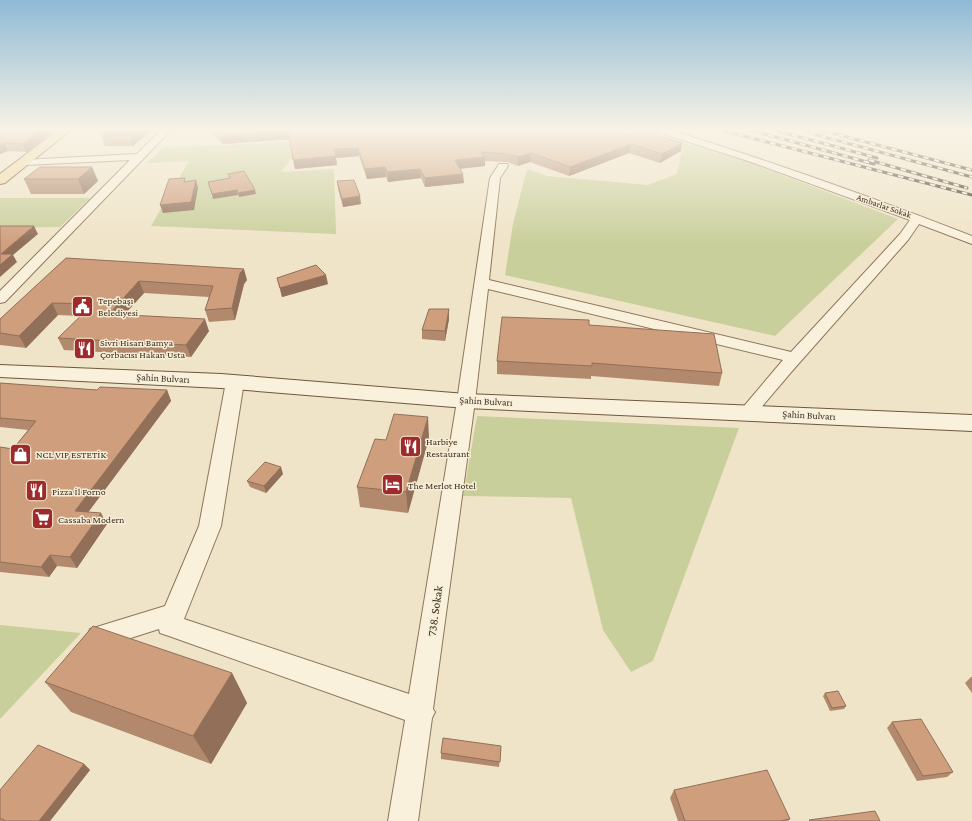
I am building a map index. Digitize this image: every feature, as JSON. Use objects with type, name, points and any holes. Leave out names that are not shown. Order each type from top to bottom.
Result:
[{"type":"main road","points":[[0,180],[18,167]]},
{"type":"street","points":[[0,299],[129,167]]},
{"type":"street","name":"738. Sokak","points":[[403,821],[466,401],[495,178],[502,167]]},
{"type":"street","name":"Ambarlar Sokak","points":[[776,167],[917,218],[972,240]]},
{"type":"street","points":[[748,412],[794,358],[904,237],[917,218]]},
{"type":"street","points":[[482,282],[794,358]]},
{"type":"street","name":"Şahin Bulvarı","points":[[0,370],[234,382],[466,401],[748,412],[972,423]]},
{"type":"street","points":[[234,382],[210,526],[169,625],[420,712]]},
{"type":"street","points":[[99,638],[174,614]]},
{"type":"green space","points":[[185,167],[285,167],[281,172],[334,169],[336,234],[151,226]]},
{"type":"green space","points":[[678,167],[762,167],[898,219],[775,336],[505,275],[513,224],[527,169],[547,176],[648,185],[677,174]]},
{"type":"green space","points":[[0,198],[90,198],[60,227],[0,228]]},
{"type":"green space","points":[[477,416],[739,428],[653,661],[631,672],[603,630],[571,498],[463,496]]},
{"type":"green space","points":[[0,625],[81,633],[0,719]]},
{"type":"building","points":[[40,167],[92,167],[78,179],[24,179]]},
{"type":"building","points":[[364,167],[382,167],[365,169]]},
{"type":"building","points":[[385,167],[459,167],[463,174],[425,178],[420,169],[387,172]]},
{"type":"building","points":[[244,171],[255,190],[238,193],[237,190],[212,194],[208,182],[230,178],[228,174]]},
{"type":"building","points":[[185,178],[184,182],[196,180],[191,202],[160,205],[169,179]]},
{"type":"building","points":[[354,180],[360,196],[342,199],[337,181]]},
{"type":"building","points":[[0,226],[34,226],[1,254],[13,254],[0,265]]},
{"type":"building","points":[[66,258],[244,269],[240,273],[232,308],[205,310],[213,286],[139,281],[109,314],[205,319],[186,345],[58,338],[93,304],[52,303],[19,336],[0,333],[0,319]]},
{"type":"building","points":[[316,265],[326,275],[280,288],[277,278]]},
{"type":"building","points":[[429,309],[449,309],[445,331],[422,330]]},
{"type":"building","points":[[502,317],[589,320],[589,325],[714,334],[722,373],[592,363],[592,366],[497,361]]},
{"type":"building","points":[[0,383],[97,390],[100,387],[167,390],[75,511],[101,513],[70,557],[50,555],[41,567],[0,562],[0,447],[13,449],[36,421],[0,418]]},
{"type":"building","points":[[394,414],[428,417],[406,492],[357,487],[375,439],[386,440]]},
{"type":"building","points":[[265,462],[281,467],[264,486],[247,481]]},
{"type":"building","points":[[93,626],[232,673],[193,736],[45,682]]},
{"type":"building","points":[[838,691],[846,706],[832,708],[825,693]]},
{"type":"building","points":[[921,719],[953,772],[923,776],[892,722]]},
{"type":"building","points":[[443,738],[501,746],[500,762],[441,753]]},
{"type":"building","points":[[38,745],[84,764],[39,821],[6,821],[0,818],[0,790]]},
{"type":"building","points":[[767,770],[790,819],[780,821],[685,821],[674,790]]},
{"type":"building","points":[[875,811],[880,821],[809,820]]},
{"type":"railway","points":[[865,167],[972,195]]},
{"type":"railway","points":[[895,167],[967,188]]},
{"type":"railway","points":[[936,167],[972,177]]},
{"type":"railway","points":[[962,167],[972,170]]},
{"type":"place","name":"Tepebaşı Belediyesi","points":[[82,306]]},
{"type":"place","name":"Sivri Hisarı Bamya Çorbacısı Hakan Usta","points":[[85,348]]},
{"type":"place","name":"Harbiye Restaurant","points":[[410,447]]},
{"type":"place","name":"NCL VIP ESTETİK","points":[[21,454]]},
{"type":"place","name":"The Merlot Hotel","points":[[392,485]]},
{"type":"place","name":"Pizza İl Forno","points":[[37,491]]},
{"type":"place","name":"Cassaba Modern","points":[[42,519]]}]
